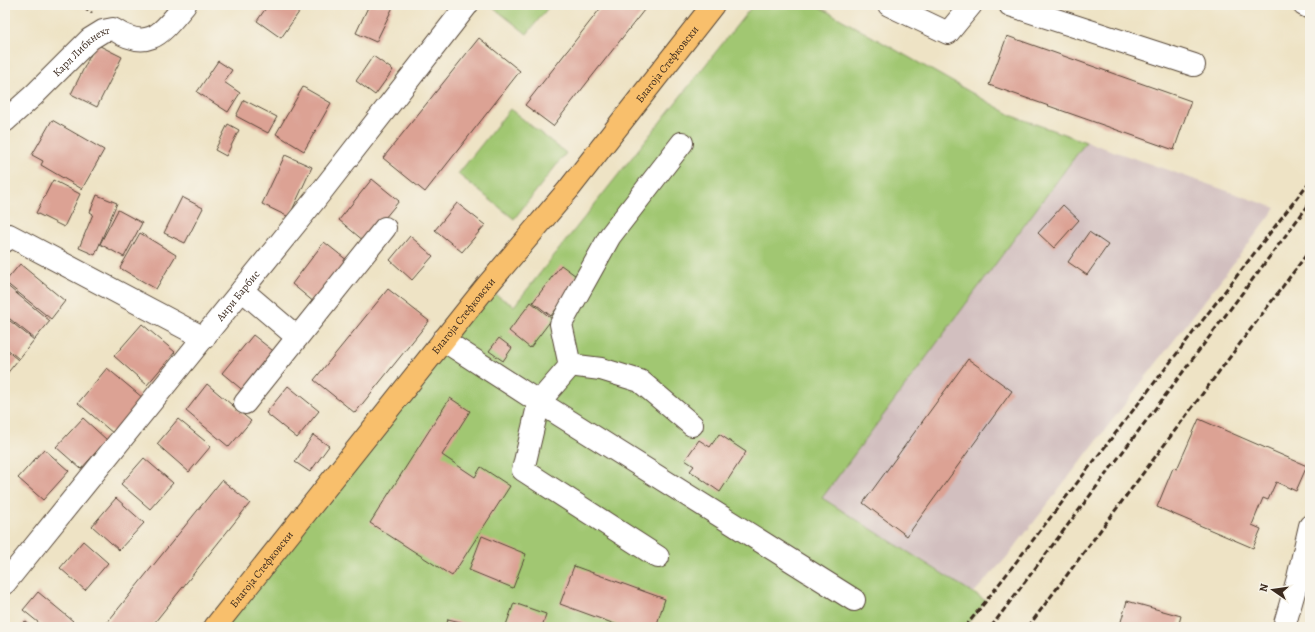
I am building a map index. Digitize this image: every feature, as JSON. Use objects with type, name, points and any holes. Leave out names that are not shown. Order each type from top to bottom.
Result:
[{"type":"main road","name":"Благоја Стефковски","points":[[215,627],[485,288],[568,190],[713,5]]},
{"type":"street","name":"Карл Либкнехт","points":[[5,121],[34,95],[90,38],[103,31],[113,29],[120,34],[136,40],[150,39],[163,30],[185,5]]},
{"type":"street","points":[[889,5],[948,33],[971,5]]},
{"type":"street","points":[[1010,5],[1194,65]]},
{"type":"street","points":[[1304,5],[1310,8]]},
{"type":"street","name":"Анри Барбис","points":[[5,583],[469,8]]},
{"type":"street","points":[[658,557],[523,470],[539,402],[570,366],[561,324],[610,236],[682,143]]},
{"type":"street","points":[[245,403],[385,228]]},
{"type":"street","points":[[6,233],[204,338]]},
{"type":"street","points":[[242,290],[297,337]]},
{"type":"street","points":[[443,340],[854,600]]},
{"type":"street","points":[[569,365],[602,369],[640,381],[692,425]]},
{"type":"street","points":[[1284,627],[1304,579],[1310,526]]},
{"type":"shaded area","points":[[753,5],[816,5],[1013,116],[1276,208],[1007,557],[942,627],[275,627]]},
{"type":"green space","points":[[490,5],[550,5],[527,34]]},
{"type":"green space","points":[[753,5],[816,5],[1013,116],[1086,142],[822,498],[986,601],[965,627],[216,627],[485,288],[514,306]]},
{"type":"green space","points":[[510,109],[566,153],[514,219],[458,174]]},
{"type":"building","points":[[268,5],[304,5],[281,38],[257,21]]},
{"type":"building","points":[[369,5],[389,5],[393,7],[376,42],[356,33]]},
{"type":"building","points":[[603,5],[648,5],[553,126],[525,105]]},
{"type":"building","points":[[1007,36],[1191,101],[1174,150],[989,85]]},
{"type":"building","points":[[479,38],[520,71],[425,192],[383,158]]},
{"type":"building","points":[[96,44],[122,57],[97,107],[71,94]]},
{"type":"building","points":[[373,56],[393,70],[375,95],[356,81]]},
{"type":"building","points":[[218,61],[232,70],[224,82],[240,93],[228,112],[197,92]]},
{"type":"building","points":[[303,87],[331,103],[304,151],[276,134]]},
{"type":"building","points":[[244,100],[277,117],[268,133],[236,116]]},
{"type":"building","points":[[52,120],[104,150],[82,189],[41,165],[43,161],[32,155]]},
{"type":"building","points":[[228,124],[239,130],[226,156],[215,150]]},
{"type":"building","points":[[285,155],[312,167],[289,217],[262,204]]},
{"type":"building","points":[[372,179],[399,201],[365,242],[339,220]]},
{"type":"building","points":[[53,180],[80,194],[64,227],[36,213]]},
{"type":"building","points":[[97,195],[117,203],[95,255],[79,248],[93,214],[90,212]]},
{"type":"building","points":[[182,197],[203,208],[185,243],[164,233]]},
{"type":"building","points":[[457,203],[485,225],[462,252],[435,230]]},
{"type":"building","points":[[1063,205],[1079,220],[1054,248],[1038,233]]},
{"type":"building","points":[[118,210],[142,223],[124,257],[100,244]]},
{"type":"building","points":[[1089,232],[1108,245],[1087,275],[1068,262]]},
{"type":"building","points":[[140,233],[176,255],[156,289],[120,268]]},
{"type":"building","points":[[410,236],[433,256],[412,280],[390,260]]},
{"type":"building","points":[[324,242],[348,261],[315,303],[292,284]]},
{"type":"building","points":[[20,264],[65,301],[51,319],[5,282]]},
{"type":"building","points":[[561,265],[579,278],[551,316],[533,302]]},
{"type":"building","points":[[5,284],[50,321],[35,339],[5,315]]},
{"type":"building","points":[[388,289],[429,321],[355,413],[314,380]]},
{"type":"building","points":[[531,302],[552,319],[530,348],[509,331]]},
{"type":"building","points":[[5,317],[34,340],[19,359],[5,347]]},
{"type":"building","points":[[142,324],[175,352],[147,385],[114,356]]},
{"type":"building","points":[[253,335],[277,354],[246,393],[222,373]]},
{"type":"building","points":[[499,338],[512,348],[503,361],[489,351]]},
{"type":"building","points":[[5,349],[18,360],[5,376]]},
{"type":"building","points":[[968,359],[1012,391],[907,536],[863,503]]},
{"type":"building","points":[[107,368],[143,398],[114,434],[78,403]]},
{"type":"building","points":[[207,384],[251,421],[229,447],[186,411]]},
{"type":"building","points":[[288,386],[319,411],[297,438],[266,413]]},
{"type":"building","points":[[450,398],[470,411],[442,455],[475,477],[481,467],[510,486],[452,576],[370,523]]},
{"type":"building","points":[[83,418],[107,440],[81,469],[56,447]]},
{"type":"building","points":[[178,419],[211,446],[189,472],[157,444]]},
{"type":"building","points":[[1199,419],[1307,466],[1296,491],[1276,482],[1268,500],[1263,498],[1252,525],[1261,529],[1253,548],[1157,507],[1173,468],[1177,469]]},
{"type":"building","points":[[719,434],[746,452],[720,492],[690,471],[694,466],[685,460],[699,440],[710,447]]},
{"type":"building","points":[[313,435],[329,446],[310,472],[295,462]]},
{"type":"building","points":[[44,449],[69,471],[43,500],[18,478]]},
{"type":"building","points":[[144,458],[173,483],[150,509],[121,484]]},
{"type":"building","points":[[222,480],[250,503],[151,627],[109,627],[106,624]]},
{"type":"building","points":[[116,498],[144,523],[119,550],[92,526]]},
{"type":"building","points":[[482,536],[526,554],[513,588],[469,570]]},
{"type":"building","points":[[83,541],[108,563],[85,590],[60,568]]},
{"type":"building","points":[[574,566],[665,599],[656,627],[623,627],[560,604]]},
{"type":"building","points":[[38,592],[73,621],[67,627],[44,627],[23,610]]},
{"type":"building","points":[[1127,601],[1181,616],[1178,627],[1126,627],[1120,625]]},
{"type":"building","points":[[514,603],[546,614],[542,627],[511,627],[506,625]]},
{"type":"building","points":[[448,619],[473,625],[473,627],[446,627]]},
{"type":"building","points":[[25,621],[32,627],[20,627]]},
{"type":"railway","points":[[965,627],[1310,181]]},
{"type":"railway","points":[[991,627],[1310,203]]},
{"type":"railway","points":[[1028,627],[1310,250]]}]
